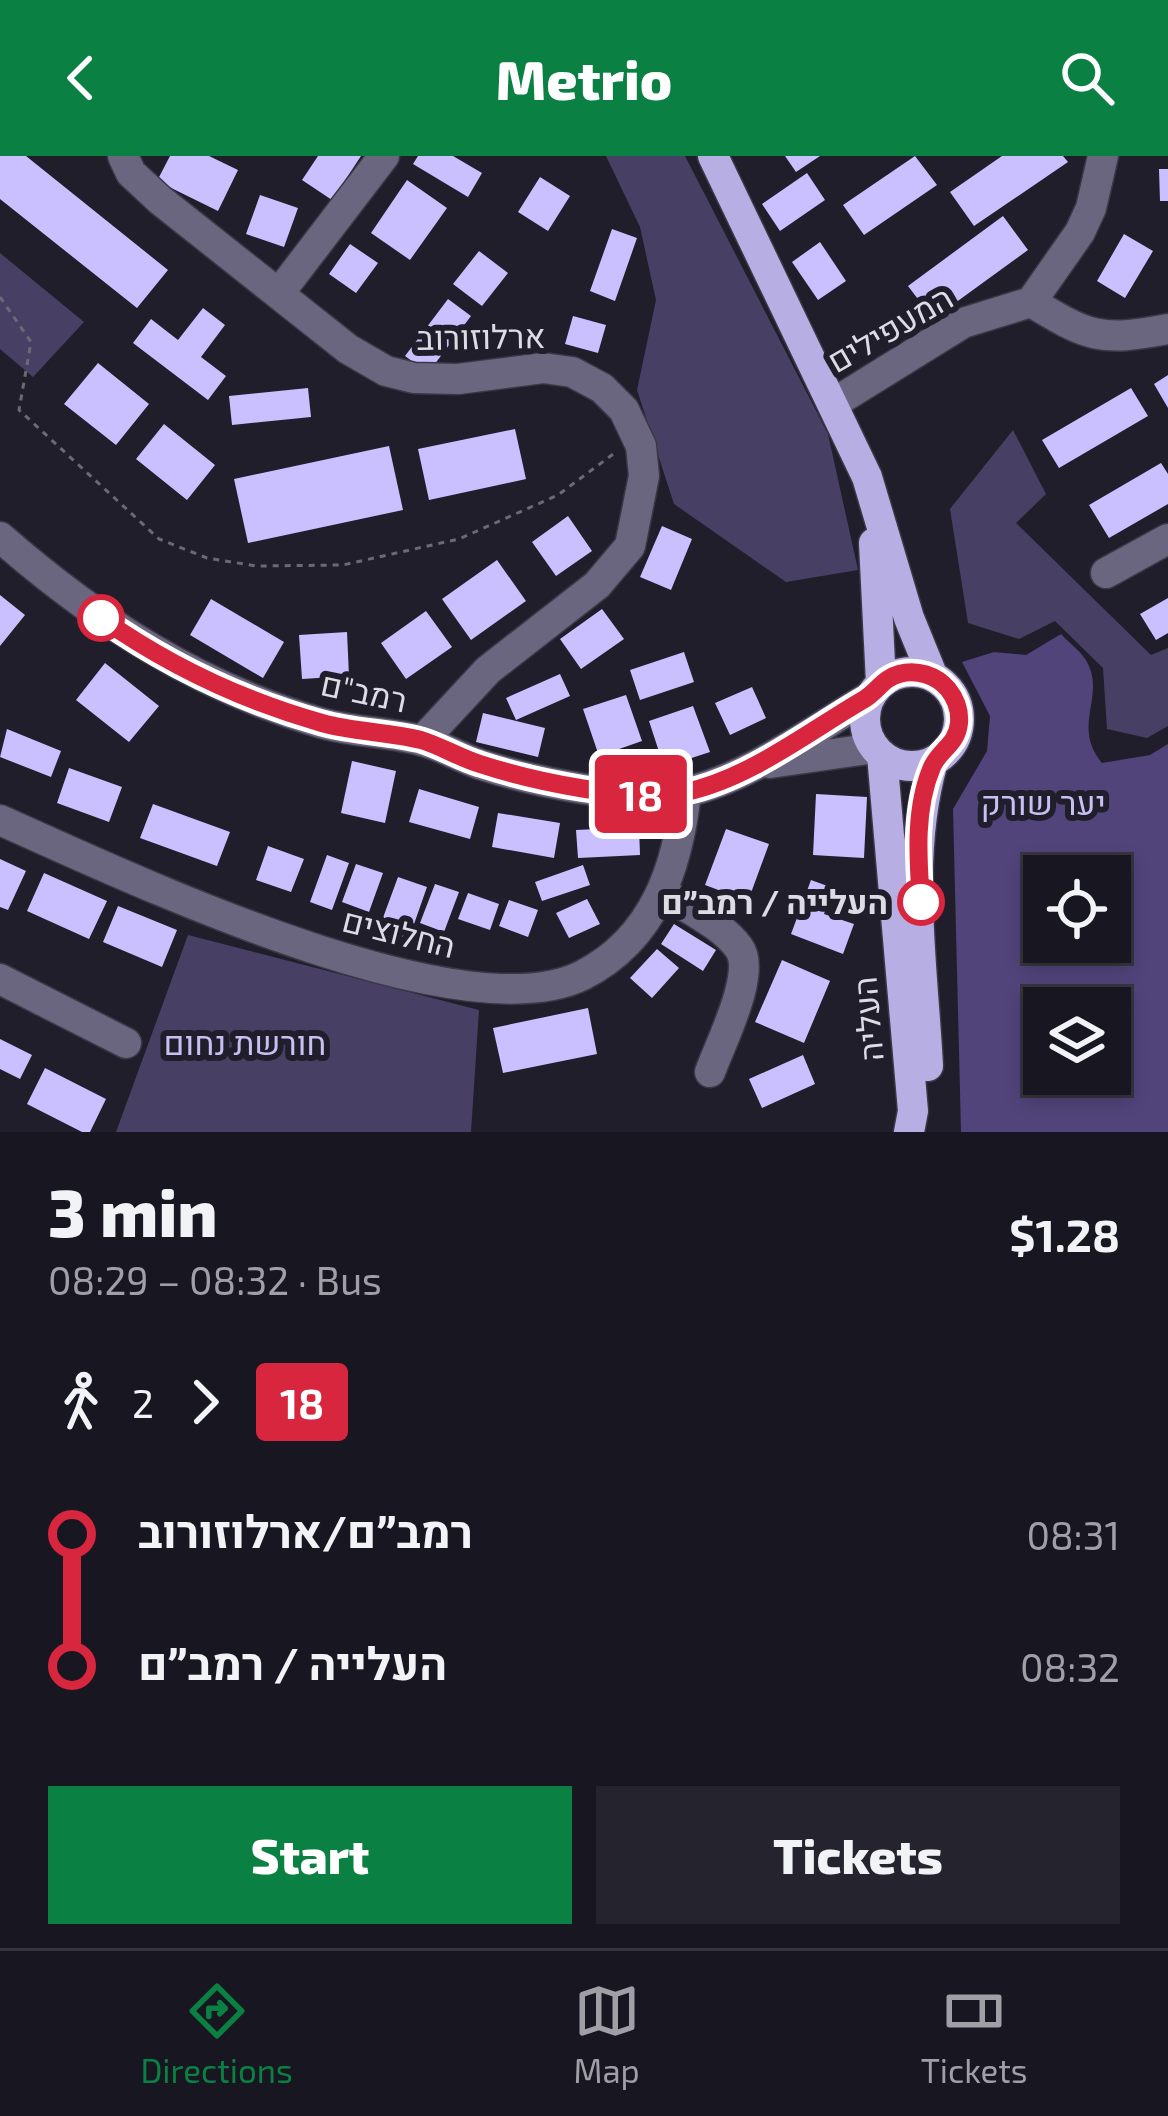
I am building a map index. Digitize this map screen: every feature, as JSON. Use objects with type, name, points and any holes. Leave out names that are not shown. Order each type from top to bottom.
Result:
[{"type":"main road","points":[[713,156],[867,477],[909,618],[933,677],[954,698],[959,727],[946,753],[907,766],[878,752],[865,722],[876,689],[867,477]]},
{"type":"main road","points":[[876,689],[907,672],[933,677]]},
{"type":"main road","name":"העליה","points":[[878,752],[913,1111],[909,1132]]},
{"type":"main road","name":"העליה","points":[[927,1132],[918,856],[921,812],[933,761]]},
{"type":"street","name":"ארלוזורוב","points":[[123,156],[130,173],[160,200],[348,350],[413,378],[495,377],[543,368],[572,372],[602,388],[624,410],[637,437]]},
{"type":"street","points":[[280,292],[384,156]]},
{"type":"street","points":[[1103,156],[1080,232],[1030,302],[1083,333],[1120,338],[1168,329]]},
{"type":"street","name":"המעפילים","points":[[834,404],[963,323],[1030,302]]},
{"type":"street","points":[[422,741],[488,670],[597,585],[630,546],[644,476],[637,437]]},
{"type":"street","name":"רמב\"ם","points":[[0,537],[74,599],[193,675],[325,724],[422,741],[530,778],[634,794],[686,792],[753,766],[876,689]]},
{"type":"street","points":[[1106,573],[1168,539]]},
{"type":"street","name":"רמב\"ם","points":[[753,766],[878,752]]},
{"type":"street","name":"החלוצים","points":[[0,820],[305,947],[486,990],[541,987],[580,977],[617,953],[663,892],[680,844],[686,792]]},
{"type":"street","points":[[663,892],[737,944],[746,960],[745,978],[710,1072]]},
{"type":"street","points":[[0,980],[127,1043]]},
{"type":"path","points":[[0,298],[32,342],[19,410],[159,539],[207,558],[256,566],[343,565],[458,539],[558,495],[637,437]]},
{"type":"green space","points":[[606,156],[685,156],[828,434],[858,570],[786,582],[674,504],[637,390],[656,300],[640,227]]},
{"type":"green space","points":[[0,253],[84,322],[33,377],[0,349]]},
{"type":"green space","points":[[1013,430],[1046,494],[1016,523],[1151,655],[1168,648],[1168,726],[1147,738],[1107,729],[1103,668],[1055,621],[1019,639],[968,623],[950,509]]},
{"type":"green space","name":"יער שורק","points":[[1061,634],[1085,658],[1093,687],[1089,737],[1102,763],[1150,755],[1168,744],[1168,1132],[961,1132],[953,809],[987,751],[990,716],[962,662],[994,652],[1026,655]]},
{"type":"green space","name":"חורשת נחום","points":[[188,935],[479,1010],[471,1132],[116,1132]]},
{"type":"building","points":[[0,156],[26,156],[168,270],[137,308],[0,199]]},
{"type":"building","points":[[170,156],[209,156],[238,170],[218,211],[157,181]]},
{"type":"building","points":[[318,156],[361,156],[332,200],[302,180]]},
{"type":"building","points":[[418,156],[453,156],[482,173],[468,197],[413,164]]},
{"type":"building","points":[[785,156],[820,156],[796,172]]},
{"type":"building","points":[[915,156],[937,185],[864,235],[843,205]]},
{"type":"building","points":[[1002,156],[1063,156],[1068,162],[974,226],[950,192]]},
{"type":"building","points":[[1159,169],[1168,169],[1168,201],[1160,201]]},
{"type":"building","points":[[807,173],[825,200],[780,231],[762,204]]},
{"type":"building","points":[[540,177],[570,196],[548,231],[518,212]]},
{"type":"building","points":[[407,180],[447,208],[410,260],[371,233]]},
{"type":"building","points":[[260,195],[298,208],[284,247],[246,234]]},
{"type":"building","points":[[1003,216],[1028,250],[933,319],[908,286]]},
{"type":"building","points":[[612,229],[637,238],[615,301],[590,291]]},
{"type":"building","points":[[1124,234],[1153,251],[1125,298],[1097,281]]},
{"type":"building","points":[[820,242],[846,281],[818,300],[792,262]]},
{"type":"building","points":[[350,244],[378,263],[356,293],[329,274]]},
{"type":"building","points":[[479,251],[508,273],[482,306],[453,284]]},
{"type":"building","points":[[448,299],[471,316],[428,373],[405,356]]},
{"type":"building","points":[[203,308],[225,325],[201,357],[226,376],[208,400],[133,343],[151,319],[178,340]]},
{"type":"building","points":[[573,316],[606,325],[598,353],[565,344]]},
{"type":"building","points":[[98,363],[149,404],[116,445],[64,404]]},
{"type":"building","points":[[1168,375],[1168,408],[1154,384]]},
{"type":"building","points":[[308,388],[311,417],[232,425],[229,396]]},
{"type":"building","points":[[1131,388],[1148,416],[1059,468],[1042,440]]},
{"type":"building","points":[[164,424],[215,465],[187,500],[136,459]]},
{"type":"building","points":[[515,429],[526,479],[429,500],[418,449]]},
{"type":"building","points":[[389,446],[403,510],[248,543],[234,479]]},
{"type":"building","points":[[1161,463],[1168,474],[1168,504],[1109,538],[1089,505]]},
{"type":"building","points":[[568,516],[592,551],[556,576],[532,542]]},
{"type":"building","points":[[662,526],[692,539],[671,590],[640,577]]},
{"type":"building","points":[[497,560],[526,601],[471,640],[442,599]]},
{"type":"building","points":[[0,595],[25,615],[0,646]]},
{"type":"building","points":[[1168,598],[1168,633],[1156,640],[1140,614]]},
{"type":"building","points":[[211,599],[284,642],[263,678],[190,635]]},
{"type":"building","points":[[602,609],[624,639],[581,669],[560,639]]},
{"type":"building","points":[[426,611],[452,647],[406,679],[381,643]]},
{"type":"building","points":[[347,632],[349,676],[302,679],[299,635]]},
{"type":"building","points":[[684,652],[694,682],[640,700],[630,670]]},
{"type":"building","points":[[105,663],[159,706],[129,742],[76,700]]},
{"type":"building","points":[[560,674],[570,696],[516,720],[506,698]]},
{"type":"building","points":[[752,687],[766,718],[730,735],[715,703]]},
{"type":"building","points":[[626,695],[642,741],[599,756],[583,709]]},
{"type":"building","points":[[693,706],[710,752],[664,767],[649,721]]},
{"type":"building","points":[[483,713],[545,728],[538,757],[476,742]]},
{"type":"building","points":[[7,729],[61,751],[51,777],[0,757]]},
{"type":"building","points":[[352,761],[396,771],[385,823],[341,813]]},
{"type":"building","points":[[69,768],[122,787],[109,822],[57,803]]},
{"type":"building","points":[[419,789],[479,807],[470,839],[409,822]]},
{"type":"building","points":[[816,794],[867,797],[864,858],[813,855]]},
{"type":"building","points":[[153,804],[230,832],[217,866],[140,838]]},
{"type":"building","points":[[498,813],[560,823],[554,858],[492,847]]},
{"type":"building","points":[[639,827],[640,855],[578,858],[576,830]]},
{"type":"building","points":[[726,829],[769,844],[748,901],[705,885]]},
{"type":"building","points":[[268,846],[304,859],[291,892],[256,880]]},
{"type":"building","points":[[327,855],[349,863],[332,910],[310,902]]},
{"type":"building","points":[[0,859],[26,871],[8,910],[0,907]]},
{"type":"building","points":[[356,864],[383,873],[369,912],[342,902]]},
{"type":"building","points":[[583,865],[590,885],[542,901],[535,882]]},
{"type":"building","points":[[44,873],[107,901],[89,939],[27,911]]},
{"type":"building","points":[[398,877],[427,887],[407,944],[377,934]]},
{"type":"building","points":[[811,880],[833,888],[824,914],[854,924],[843,954],[791,934]]},
{"type":"building","points":[[435,884],[459,892],[444,932],[420,923]]},
{"type":"building","points":[[468,893],[499,904],[490,930],[458,919]]},
{"type":"building","points":[[587,899],[600,924],[569,938],[556,913]]},
{"type":"building","points":[[509,900],[538,910],[528,937],[499,926]]},
{"type":"building","points":[[118,906],[177,930],[162,967],[103,942]]},
{"type":"building","points":[[674,924],[716,950],[703,971],[661,944]]},
{"type":"building","points":[[657,949],[679,968],[652,998],[630,978]]},
{"type":"building","points":[[782,960],[830,981],[804,1043],[755,1022]]},
{"type":"building","points":[[588,1008],[597,1054],[503,1073],[493,1028]]},
{"type":"building","points":[[0,1039],[32,1055],[20,1079],[0,1069]]},
{"type":"building","points":[[803,1055],[815,1084],[762,1108],[749,1079]]},
{"type":"building","points":[[45,1068],[106,1099],[90,1132],[27,1104]]},
{"type":"bus line","name":"18","points":[[101,618],[193,675],[269,706],[325,724],[422,741],[530,778],[634,794],[686,792],[753,766],[871,696],[893,676],[907,672],[933,677],[954,698],[959,727],[946,753],[933,761],[926,787],[918,856],[921,902]]},
{"type":"place","name":"העלייה / רמב״ם","points":[[921,902]]}]
